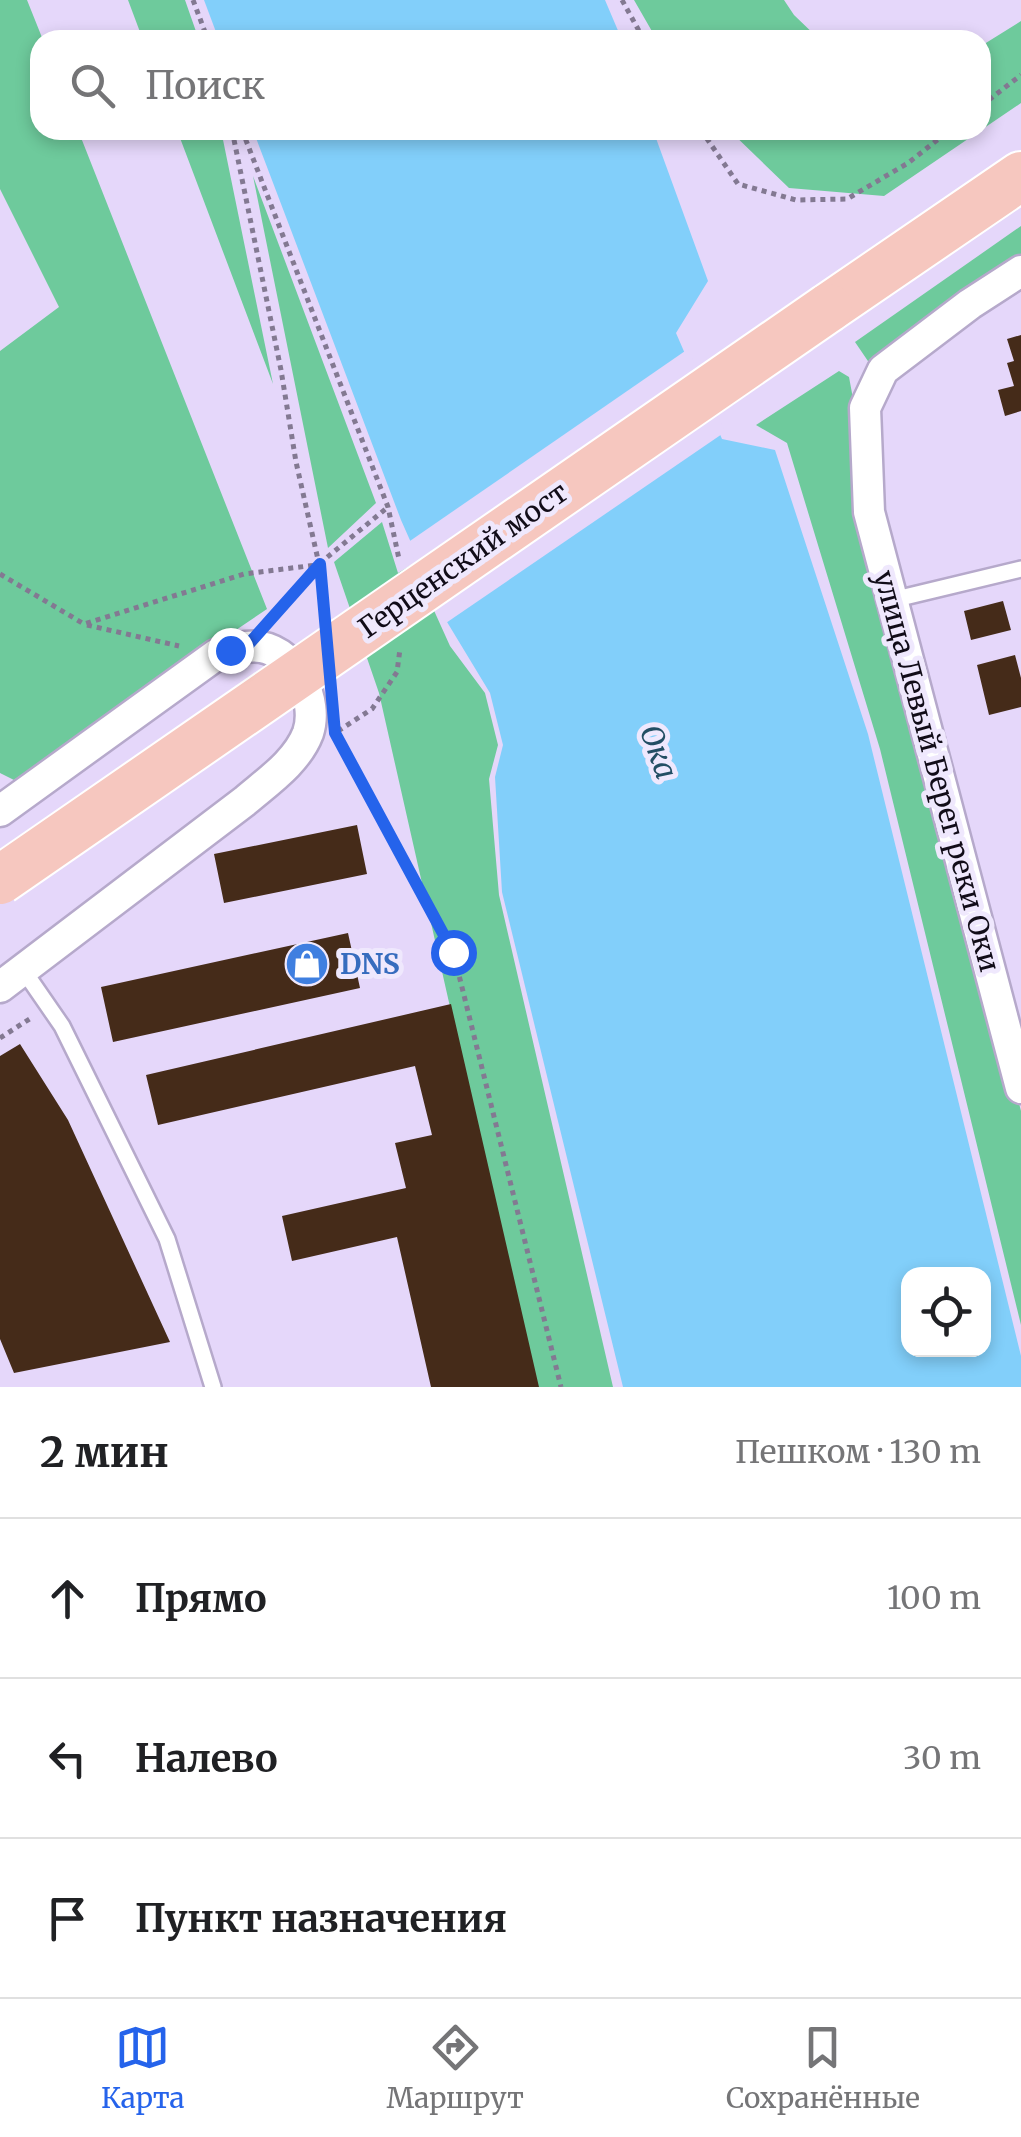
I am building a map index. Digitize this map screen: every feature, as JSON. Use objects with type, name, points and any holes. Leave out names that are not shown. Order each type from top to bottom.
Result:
[{"type":"main road","name":"Герценский мост","points":[[0,880],[1021,176]]},
{"type":"street","name":"улица Левый Берег реки Оки","points":[[1021,271],[883,370],[866,408],[868,512],[1021,1088]]},
{"type":"street","points":[[0,811],[216,656],[247,646],[266,648],[284,659],[308,694],[308,732],[283,768],[12,979]]},
{"type":"lane","points":[[892,600],[1021,569]]},
{"type":"lane","points":[[12,979],[50,1005],[167,1239],[213,1387]]},
{"type":"path","points":[[194,0],[204,30]]},
{"type":"path","points":[[622,0],[638,30]]},
{"type":"path","points":[[991,98],[1021,75]]},
{"type":"path","points":[[234,140],[282,370],[296,462],[320,564],[325,624]]},
{"type":"path","points":[[246,140],[388,508],[320,564],[247,646]]},
{"type":"path","points":[[708,140],[738,184],[796,200],[847,199],[908,163],[937,140]]},
{"type":"path","points":[[84,624],[244,574],[320,564]]},
{"type":"path","points":[[0,574],[84,624],[178,646]]},
{"type":"path","points":[[333,715],[335,733],[453,952],[561,1387]]},
{"type":"path","points":[[0,1038],[50,1005]]},
{"type":"green space","points":[[0,0],[27,0],[39,30],[30,30],[30,140],[82,140],[267,609],[14,780],[0,773],[0,351],[59,307],[0,189]]},
{"type":"green space","points":[[128,0],[185,0],[196,30],[139,30]]},
{"type":"green space","points":[[634,0],[784,0],[810,30],[651,30]]},
{"type":"green space","points":[[1021,21],[1021,103],[991,123],[991,40]]},
{"type":"green space","points":[[181,140],[223,140],[273,384]]},
{"type":"green space","points":[[739,140],[966,140],[884,196],[789,188]]},
{"type":"green space","points":[[253,176],[376,503],[328,548]]},
{"type":"green space","points":[[1021,226],[1021,258],[872,367],[855,342]]},
{"type":"green space","points":[[839,371],[849,377],[862,447],[862,509],[1021,1111],[1021,1325],[880,749],[787,443],[756,425]]},
{"type":"green space","points":[[382,522],[398,573],[413,564],[450,646],[485,693],[498,745],[489,779],[499,895],[613,1387],[536,1387],[379,693],[334,562]]},
{"type":"water","points":[[204,0],[605,0],[618,30],[215,30]]},
{"type":"water","name":"Ока","points":[[257,140],[657,140],[708,281],[676,333],[722,439],[775,450],[868,734],[1021,1356],[1021,1387],[623,1387],[502,892],[495,777],[503,745],[490,693],[444,617],[401,520]]},
{"type":"pier","points":[[688,349],[725,432],[443,625],[407,543]]},
{"type":"building","points":[[1021,335],[1021,411],[1005,416],[998,390],[1014,386],[1007,363],[1014,361],[1007,339]]},
{"type":"building","points":[[1003,601],[1011,630],[971,640],[964,611]]},
{"type":"building","points":[[1015,655],[1021,678],[1021,707],[989,715],[977,665]]},
{"type":"building","points":[[357,825],[367,874],[224,903],[214,854]]},
{"type":"building","points":[[348,933],[360,988],[113,1042],[101,987]]},
{"type":"building","points":[[451,1004],[539,1387],[431,1387],[397,1237],[292,1261],[282,1216],[406,1188],[395,1143],[432,1135],[415,1066],[158,1125],[146,1075]]},
{"type":"building","points":[[20,1044],[68,1120],[170,1342],[14,1373],[0,1339],[0,1056]]},
{"type":"place","name":"DNS","points":[[307,964]]},
{"type":"route","points":[[230,650],[247,646],[320,564],[335,733],[453,952]]}]
